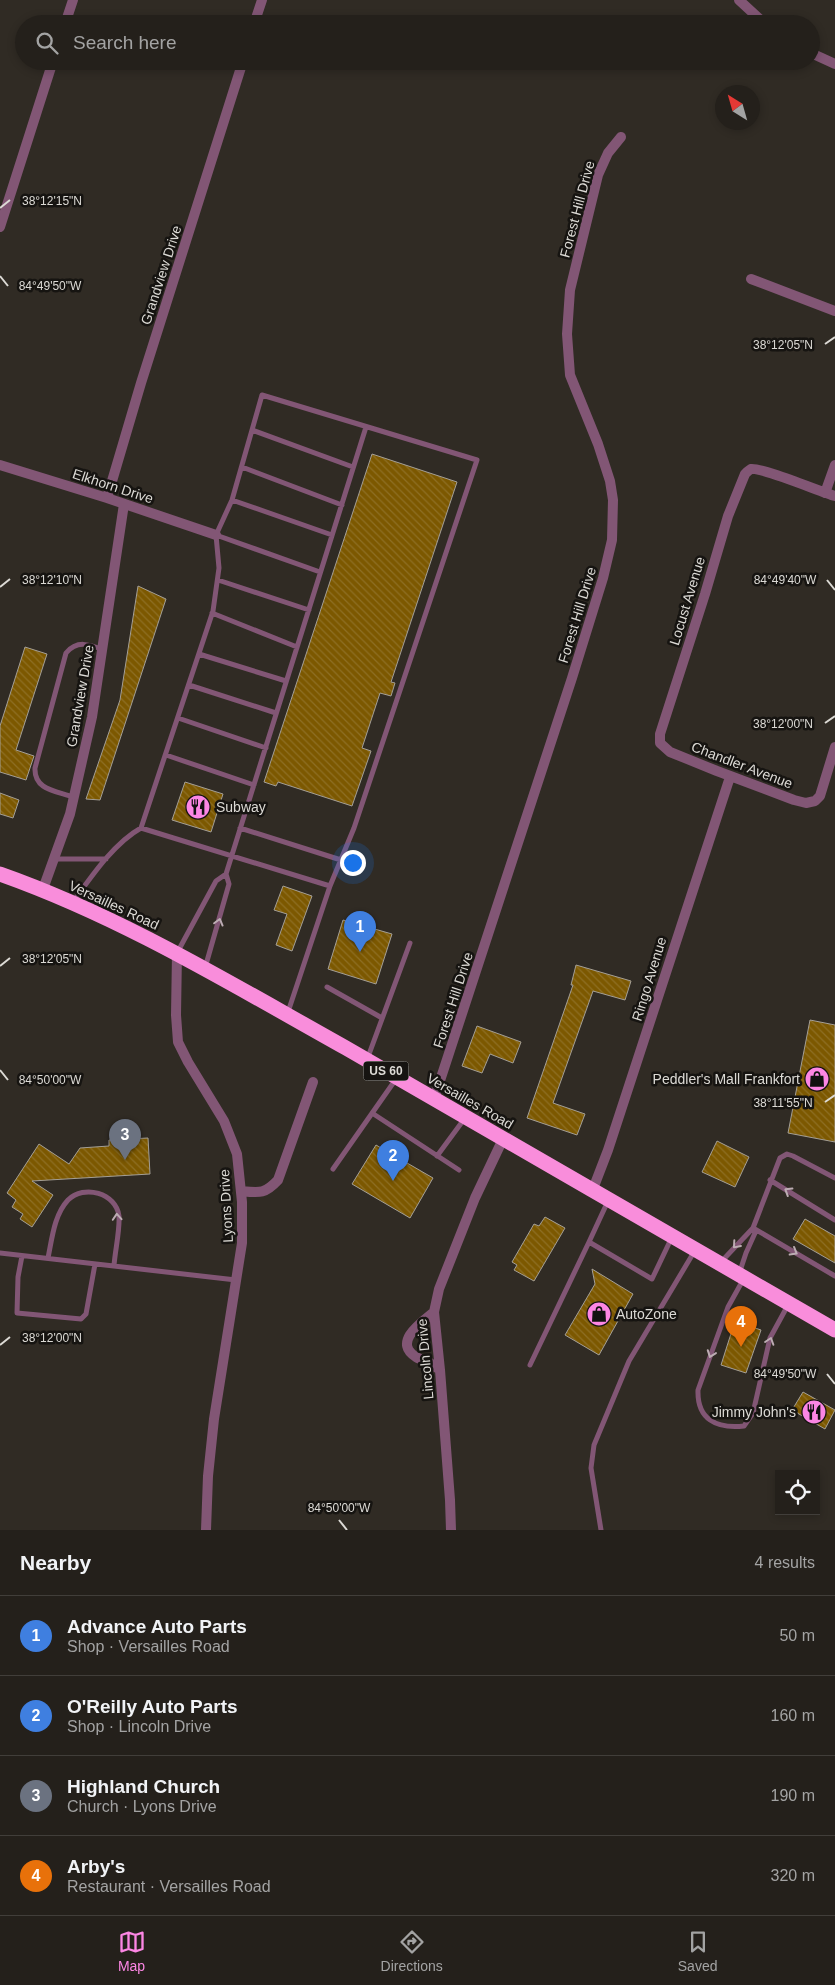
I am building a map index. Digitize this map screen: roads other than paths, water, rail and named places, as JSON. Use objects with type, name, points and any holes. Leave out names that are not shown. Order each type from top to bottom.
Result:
[{"type":"highway","name":"Versailles Road","points":[[0,874],[43,889],[177,953],[397,1077],[835,1330]]},
{"type":"street","points":[[68,15],[73,0]]},
{"type":"street","points":[[257,15],[262,0]]},
{"type":"street","points":[[739,0],[755,15]]},
{"type":"street","points":[[820,56],[832,61]]},
{"type":"street","points":[[0,227],[50,70]]},
{"type":"street","name":"Grandview Drive","points":[[107,498],[239,70]]},
{"type":"street","name":"Forest Hill Drive","points":[[434,1099],[572,678],[608,558],[614,520],[610,481],[598,444],[570,376],[567,334],[570,290],[598,175],[608,153],[621,137]]},
{"type":"street","points":[[751,279],[835,311]]},
{"type":"street","name":"Elkhorn Drive","points":[[0,465],[107,498],[216,535]]},
{"type":"street","points":[[835,465],[825,493],[835,496]]},
{"type":"street","name":"Locust Avenue","points":[[660,743],[662,726],[706,594],[728,516],[742,479],[749,470],[754,469],[781,476],[825,493]]},
{"type":"street","name":"Grandview Drive","points":[[43,889],[70,814],[92,717],[124,504]]},
{"type":"street","name":"Chandler Avenue","points":[[660,743],[670,752],[801,802],[811,802],[818,799],[835,747]]},
{"type":"street","name":"Ringo Avenue","points":[[592,1189],[608,1150],[730,776]]},
{"type":"street","name":"Lyons Drive","points":[[177,953],[176,1015],[178,1042],[224,1122],[237,1154],[241,1191],[242,1243],[214,1419],[208,1476],[206,1530]]},
{"type":"street","points":[[241,1191],[259,1193],[269,1189],[278,1180],[313,1082]]},
{"type":"street","name":"Lincoln Drive","points":[[451,1530],[434,1312],[439,1289],[475,1198],[503,1139]]},
{"type":"street","points":[[434,1312],[409,1335],[406,1344],[409,1351],[416,1358],[425,1360],[440,1370]]},
{"type":"lane","points":[[72,903],[106,860],[132,834],[141,828],[212,613],[218,580],[216,535],[232,500],[262,396],[477,460],[354,828],[330,886],[287,1015]]},
{"type":"lane","points":[[205,969],[229,884],[226,874],[366,427]]},
{"type":"lane","points":[[252,430],[353,467]]},
{"type":"lane","points":[[242,467],[342,504]]},
{"type":"lane","points":[[232,500],[332,535]]},
{"type":"lane","points":[[216,535],[320,572]]},
{"type":"lane","points":[[218,580],[309,610]]},
{"type":"lane","points":[[212,613],[297,647]]},
{"type":"lane","points":[[74,797],[41,785],[36,780],[35,768],[66,653],[71,647],[88,643],[103,650]]},
{"type":"lane","points":[[199,654],[286,681]]},
{"type":"lane","points":[[189,685],[276,714]]},
{"type":"lane","points":[[178,718],[266,748]]},
{"type":"lane","points":[[166,755],[254,785]]},
{"type":"lane","points":[[141,828],[330,886]]},
{"type":"lane","points":[[240,828],[341,860]]},
{"type":"lane","points":[[54,859],[106,860]]},
{"type":"lane","points":[[177,953],[216,881],[226,874]]},
{"type":"lane","points":[[366,1060],[410,943]]},
{"type":"lane","points":[[327,987],[382,1018]]},
{"type":"lane","points":[[333,1168],[397,1077]]},
{"type":"lane","points":[[372,1113],[459,1170]]},
{"type":"lane","points":[[437,1156],[466,1117]]},
{"type":"lane","points":[[720,1264],[753,1228],[780,1158],[787,1154],[835,1178]]},
{"type":"lane","points":[[770,1180],[835,1220]]},
{"type":"lane","points":[[48,1258],[55,1224],[67,1201],[84,1192],[102,1194],[115,1204],[119,1216],[114,1266]]},
{"type":"lane","points":[[530,1365],[609,1199]]},
{"type":"lane","points":[[753,1228],[835,1276]]},
{"type":"lane","points":[[753,1228],[755,1233],[746,1253],[741,1276],[698,1390],[700,1412],[710,1420],[729,1428],[744,1426],[753,1413],[770,1338],[789,1304]]},
{"type":"lane","points":[[589,1242],[652,1279],[672,1236]]},
{"type":"lane","points":[[601,1530],[591,1468],[594,1445],[629,1361],[696,1250]]},
{"type":"lane","points":[[0,1253],[237,1280]]},
{"type":"lane","points":[[22,1256],[18,1277],[17,1314],[81,1319],[86,1314],[94,1264]]},
{"type":"place","name":"Subway","points":[[198,807]]},
{"type":"place","name":"Advance Auto Parts","points":[[360,952]]},
{"type":"place","name":"Peddler's Mall Frankfort","points":[[817,1079]]},
{"type":"place","name":"Highland Church","points":[[125,1160]]},
{"type":"place","name":"O'Reilly Auto Parts","points":[[393,1181]]},
{"type":"place","name":"AutoZone","points":[[599,1314]]},
{"type":"place","name":"Arby's","points":[[741,1347]]},
{"type":"place","name":"Jimmy John's","points":[[814,1412]]}]
